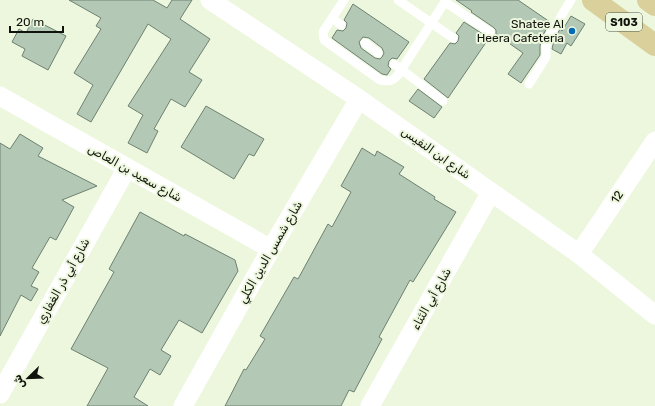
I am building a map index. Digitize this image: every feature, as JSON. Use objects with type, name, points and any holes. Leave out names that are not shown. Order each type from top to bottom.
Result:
[{"type":"main road","name":"S103","points":[[593,0],[655,44]]},
{"type":"main road","name":"S103","points":[[648,0],[655,6]]},
{"type":"street","name":"شارع ابن النفيس","points":[[210,0],[359,99],[579,254],[655,315]]},
{"type":"street","name":"شارع سعيد بن العاص","points":[[0,96],[271,249]]},
{"type":"street","name":"شارع شمس الدين الكلي","points":[[184,406],[271,249],[359,99]]},
{"type":"street","name":"12","points":[[579,254],[655,141]]},
{"type":"street","name":"شارع أبي ذر الغفاري","points":[[0,394],[127,168]]},
{"type":"street","name":"شارع أبي الثناء","points":[[370,406],[491,192]]},
{"type":"lane","points":[[344,0],[323,32],[324,40],[380,80],[390,81],[395,78],[398,67],[446,1],[490,32]]},
{"type":"lane","points":[[398,0],[453,38]]},
{"type":"lane","points":[[529,84],[546,57],[548,38],[571,0]]},
{"type":"lane","points":[[332,18],[341,24]]},
{"type":"lane","points":[[365,43],[378,53]]},
{"type":"lane","points":[[398,67],[443,101]]},
{"type":"building","points":[[69,0],[153,0],[167,8],[172,0],[192,0],[180,19],[210,39],[189,72],[202,80],[185,107],[171,99],[154,129],[158,131],[147,153],[128,143],[143,115],[128,106],[171,39],[148,24],[91,122],[77,114],[93,85],[74,73],[101,29],[96,26],[101,18]]},
{"type":"building","points":[[456,0],[518,0],[550,22],[542,37],[540,55],[521,83],[508,74],[523,53],[496,34],[496,30],[493,27]]},
{"type":"building","points":[[353,4],[409,42],[397,59],[392,58],[389,61],[388,66],[391,69],[387,75],[382,74],[332,38],[337,30],[343,31],[346,28],[347,23],[344,20]],"holes":[[[363,37],[369,38],[382,48],[384,53],[380,59],[375,58],[361,48],[359,42]]]},
{"type":"building","name":"Shatee Al Heera Cafeteria","points":[[571,16],[585,24],[571,46],[567,43],[561,54],[552,49],[554,40],[560,29],[562,31]]},
{"type":"building","points":[[33,19],[66,36],[48,70],[22,56],[25,49],[12,42],[19,29],[26,33]]},
{"type":"building","points":[[464,22],[489,38],[448,98],[424,79],[450,43],[455,44],[458,41],[459,36],[456,33]]},
{"type":"building","points":[[418,89],[442,107],[434,118],[409,101]]},
{"type":"building","points":[[206,106],[264,139],[254,156],[249,154],[234,179],[181,147]]},
{"type":"building","points":[[20,134],[43,148],[38,156],[97,186],[62,200],[74,207],[56,240],[50,237],[32,268],[39,272],[31,286],[38,289],[31,301],[21,295],[0,336],[0,143],[10,149]]},
{"type":"building","points":[[362,148],[375,156],[377,151],[404,167],[399,174],[435,197],[434,199],[456,212],[413,282],[410,280],[379,337],[382,339],[354,392],[349,390],[341,406],[225,406],[244,369],[246,370],[265,339],[260,336],[294,277],[298,279],[328,224],[332,227],[351,192],[341,186]]},
{"type":"building","points":[[140,212],[184,236],[185,234],[235,260],[238,271],[202,333],[179,320],[161,350],[171,356],[160,375],[150,369],[134,397],[148,406],[87,406],[108,368],[71,349],[114,272],[109,269]]},
{"type":"place","name":"Shatee Al Heera Cafeteria","points":[[572,31]]}]
